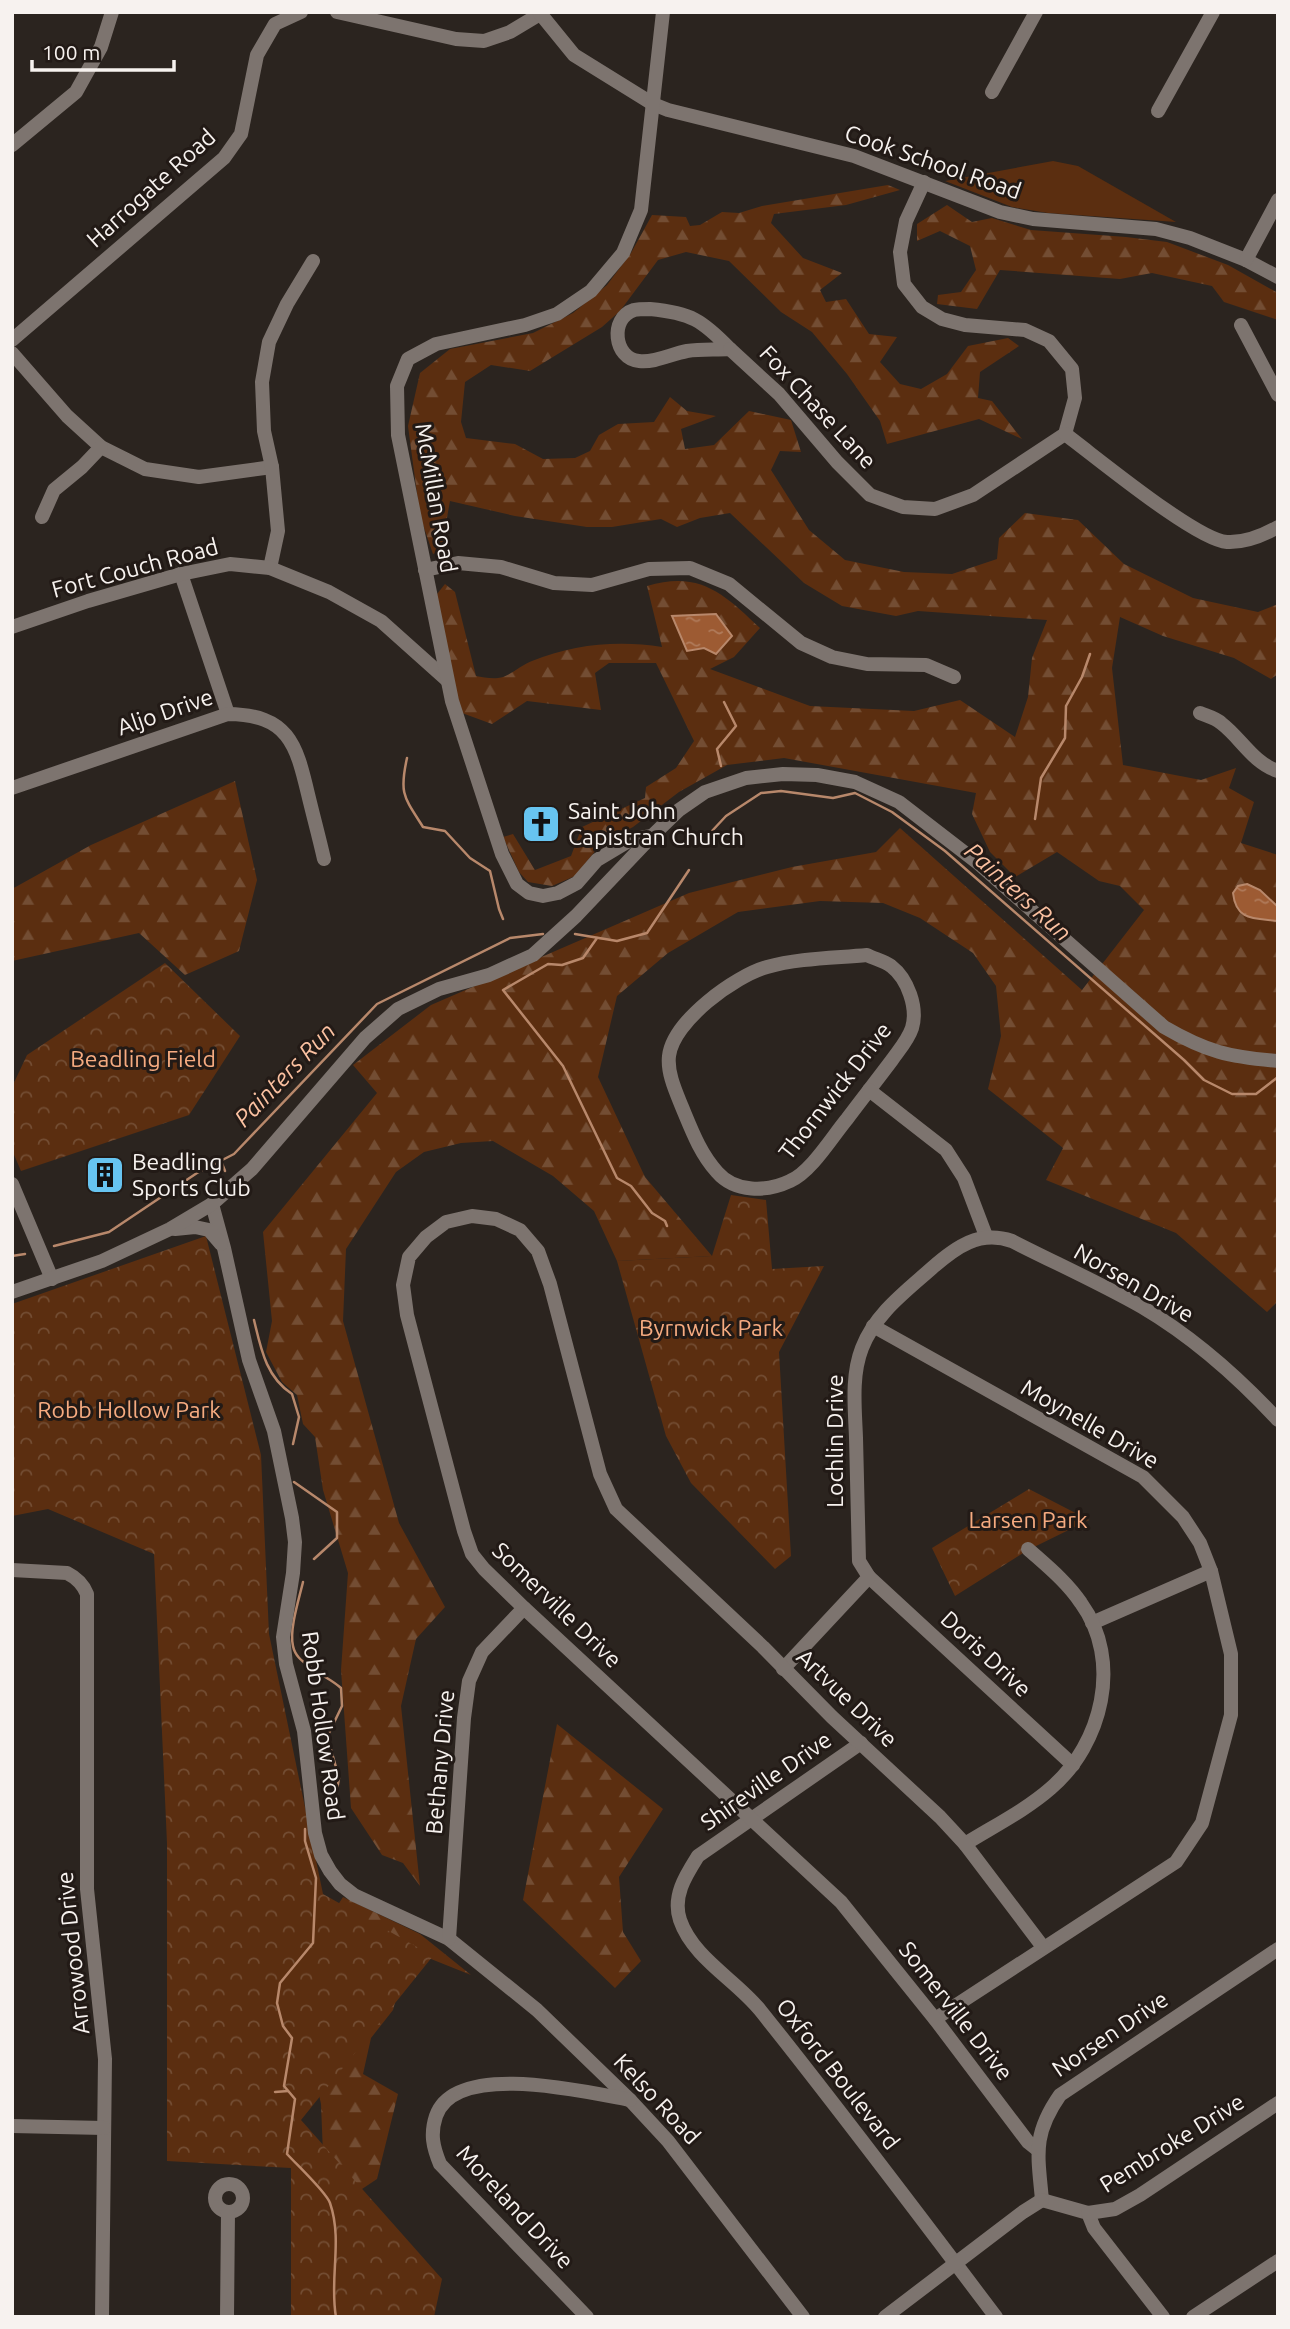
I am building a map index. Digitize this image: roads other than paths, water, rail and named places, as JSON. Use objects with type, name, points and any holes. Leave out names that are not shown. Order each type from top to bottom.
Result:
[{"type":"street","points":[[12,145],[75,92],[101,47],[112,12]]},
{"type":"street","name":"Harrogate Road","points":[[12,340],[225,158],[241,134],[257,55],[275,24],[301,12]]},
{"type":"street","points":[[337,12],[456,40],[484,41],[510,32],[539,13]]},
{"type":"street","name":"McMillan Road","points":[[652,836],[632,839],[597,860],[577,883],[558,893],[543,896],[529,893],[517,884],[502,854],[478,785],[447,680],[398,435],[397,386],[408,359],[436,344],[526,325],[557,314],[591,290],[623,253],[641,210],[663,12]]},
{"type":"street","points":[[992,92],[1037,12]]},
{"type":"street","points":[[1158,111],[1213,12]]},
{"type":"street","name":"Cook School Road","points":[[539,13],[574,55],[653,104],[854,156],[1000,212],[1034,219],[1156,229],[1189,238],[1246,260],[1278,277]]},
{"type":"street","points":[[924,182],[906,221],[900,252],[904,284],[922,307],[942,319],[965,325],[1025,330],[1049,341],[1072,369],[1074,398],[1065,434],[1189,526],[1225,542],[1259,537],[1278,527]]},
{"type":"street","points":[[1246,260],[1278,200]]},
{"type":"street","points":[[270,568],[278,531],[264,431],[262,382],[269,342],[287,304],[313,261]]},
{"type":"street","name":"Fox Chase Lane","points":[[730,349],[691,350],[652,361],[636,362],[624,355],[617,341],[617,333],[621,320],[632,310],[681,312],[708,327],[779,394],[837,462],[870,495],[904,507],[935,509],[973,495],[1065,434]]},
{"type":"street","points":[[1241,325],[1278,395]]},
{"type":"street","points":[[12,353],[67,416],[101,447],[145,468],[199,477],[271,467]]},
{"type":"street","points":[[42,517],[54,490],[101,447]]},
{"type":"street","points":[[425,570],[458,563],[501,567],[554,583],[592,585],[649,569],[690,568],[729,584],[802,643],[832,657],[867,664],[926,665],[954,677]]},
{"type":"street","name":"Fort Couch Road","points":[[12,627],[181,574],[230,565],[270,568],[329,592],[381,621],[447,680]]},
{"type":"street","points":[[181,574],[228,714]]},
{"type":"street","points":[[1200,713],[1220,722],[1247,751],[1270,769],[1278,771]]},
{"type":"street","name":"Aljo Drive","points":[[12,788],[228,714],[251,715],[270,722],[286,734],[299,756],[324,859]]},
{"type":"street","points":[[12,1292],[102,1261],[170,1229],[212,1204],[252,1169],[366,1038],[398,1009],[439,989],[489,975],[533,955],[576,916],[679,810],[705,792],[746,778],[783,774],[817,775],[855,782],[899,802],[978,863],[1164,1027],[1197,1046],[1237,1057],[1278,1060]]},
{"type":"street","name":"Thornwick Drive","points":[[867,956],[890,965],[900,974],[911,996],[913,1010],[912,1027],[906,1039],[869,1090],[811,1164],[794,1180],[772,1189],[744,1188],[721,1177],[703,1158],[673,1086],[669,1057],[676,1034],[688,1018],[735,982],[766,967],[817,959],[867,956]]},
{"type":"street","points":[[869,1090],[946,1150],[964,1178],[986,1236]]},
{"type":"street","points":[[12,1184],[52,1279]]},
{"type":"street","name":"Robb Hollow Road","points":[[212,1204],[225,1248],[249,1360],[274,1432],[292,1518],[295,1542],[293,1573],[283,1637],[286,1664],[304,1731],[315,1833],[321,1854],[340,1884],[354,1895],[449,1939]]},
{"type":"street","name":"Somerville Drive","points":[[607,1494],[550,1284],[538,1251],[520,1230],[496,1219],[472,1216],[446,1222],[426,1237],[409,1257],[403,1285],[407,1315],[472,1553],[484,1569],[524,1608],[841,1902],[935,2019],[1028,2142],[1038,2150]]},
{"type":"street","points":[[170,1229],[195,1227],[209,1230],[225,1248]]},
{"type":"street","name":"Lochlin Drive","points":[[869,1577],[859,1561],[855,1380],[861,1349],[873,1326],[899,1297],[938,1262],[961,1247],[986,1236]]},
{"type":"street","name":"Norsen Drive","points":[[986,1236],[1012,1241],[1141,1307],[1173,1327],[1239,1378],[1278,1420]]},
{"type":"street","name":"Moynelle Drive","points":[[873,1326],[1143,1477],[1183,1517],[1200,1543],[1211,1571],[1231,1654],[1231,1715],[1202,1823],[1176,1862],[935,2019]]},
{"type":"street","name":"Artvue Drive","points":[[607,1494],[616,1509],[763,1647],[965,1844],[1043,1947]]},
{"type":"street","points":[[965,1844],[1050,1788],[1073,1765],[1098,1718],[1102,1696],[1101,1657],[1092,1623],[1082,1604],[1058,1576],[1028,1549]]},
{"type":"street","name":"Arrowood Drive","points":[[12,1570],[67,1573],[83,1585],[89,1607],[87,1889],[104,2035],[102,2317]]},
{"type":"street","points":[[1092,1623],[1211,1571]]},
{"type":"street","points":[[783,1669],[869,1577]]},
{"type":"street","name":"Doris Drive","points":[[869,1577],[1073,1765]]},
{"type":"street","name":"Bethany Drive","points":[[449,1939],[464,1718],[469,1681],[482,1651],[524,1608]]},
{"type":"street","name":"Shireville Drive","points":[[698,1856],[861,1743]]},
{"type":"street","name":"Oxford Boulevard","points":[[698,1856],[681,1882],[678,1900],[680,1919],[693,1944],[757,2007],[996,2317]]},
{"type":"street","name":"Kelso Road","points":[[449,1939],[537,2010],[630,2099],[668,2141],[803,2317]]},
{"type":"street","name":"Norsen Drive","points":[[1042,2200],[1038,2150],[1041,2130],[1048,2112],[1060,2095],[1278,1949]]},
{"type":"street","name":"Moreland Drive","points":[[587,2317],[440,2164],[433,2148],[432,2130],[438,2111],[449,2097],[469,2087],[552,2085],[630,2099]]},
{"type":"street","name":"Pembroke Drive","points":[[1088,2213],[1115,2209],[1140,2196],[1278,2103]]},
{"type":"street","points":[[12,2126],[104,2128]]},
{"type":"street","points":[[885,2317],[1042,2200],[1088,2213],[1094,2228],[1163,2317]]},
{"type":"street","points":[[227,2317],[228,2212]]},
{"type":"street","points":[[1193,2317],[1278,2261]]},
{"type":"water","points":[[716,614],[732,636],[716,654],[704,648],[687,651],[672,616]]},
{"type":"water","points":[[1247,884],[1260,890],[1278,907],[1278,921],[1254,918],[1238,909],[1233,893],[1238,886]]},
{"type":"waterway","points":[[1035,819],[1041,778],[1065,738],[1066,706],[1082,677],[1090,654]]},
{"type":"waterway","points":[[721,766],[717,749],[736,726],[724,702]]},
{"type":"waterway","points":[[407,758],[403,780],[411,809],[423,827],[445,831],[470,858],[490,871],[503,919]]},
{"type":"waterway","name":"Painters Run","points":[[712,831],[726,816],[761,793],[781,791],[833,798],[855,793],[892,812],[945,851],[1204,1080],[1232,1094],[1256,1094],[1278,1077]]},
{"type":"waterway","name":"Painters Run","points":[[575,934],[617,941],[647,933],[689,870]]},
{"type":"waterway","name":"Painters Run","points":[[54,1246],[109,1232],[197,1173],[234,1154],[377,1004],[510,938],[543,934]]},
{"type":"waterway","points":[[597,938],[583,958],[562,965],[548,964],[503,990],[563,1066],[617,1178],[631,1186],[652,1213],[665,1221],[667,1226]]},
{"type":"waterway","points":[[221,1161],[225,1171]]},
{"type":"waterway","name":"Painters Run","points":[[12,1256],[25,1254]]},
{"type":"waterway","points":[[254,1320],[270,1371],[292,1394],[299,1417],[293,1444]]},
{"type":"waterway","points":[[294,1482],[337,1512],[337,1538],[314,1559]]},
{"type":"waterway","points":[[303,1582],[293,1623],[293,1646],[295,1653],[302,1660],[341,1688],[342,1706],[329,1733]]},
{"type":"waterway","points":[[330,1746],[339,1778],[337,1790]]},
{"type":"waterway","points":[[305,1829],[305,1841],[316,1878],[313,1943],[280,1983],[277,2003],[283,2026],[292,2038],[284,2086],[295,2099],[287,2154],[330,2203],[336,2246],[336,2317]]},
{"type":"waterway","points":[[275,2092],[288,2091]]},
{"type":"place","name":"Saint John Capistran Church","points":[[541,824]]},
{"type":"place","name":"Beadling Sports Club","points":[[105,1175]]},
{"type":"park label","name":"Beadling Field","points":[[143,1059]]},
{"type":"park label","name":"Byrnwick Park","points":[[711,1328]]},
{"type":"park label","name":"Robb Hollow Park","points":[[129,1410]]},
{"type":"park label","name":"Larsen Park","points":[[1028,1520]]}]
